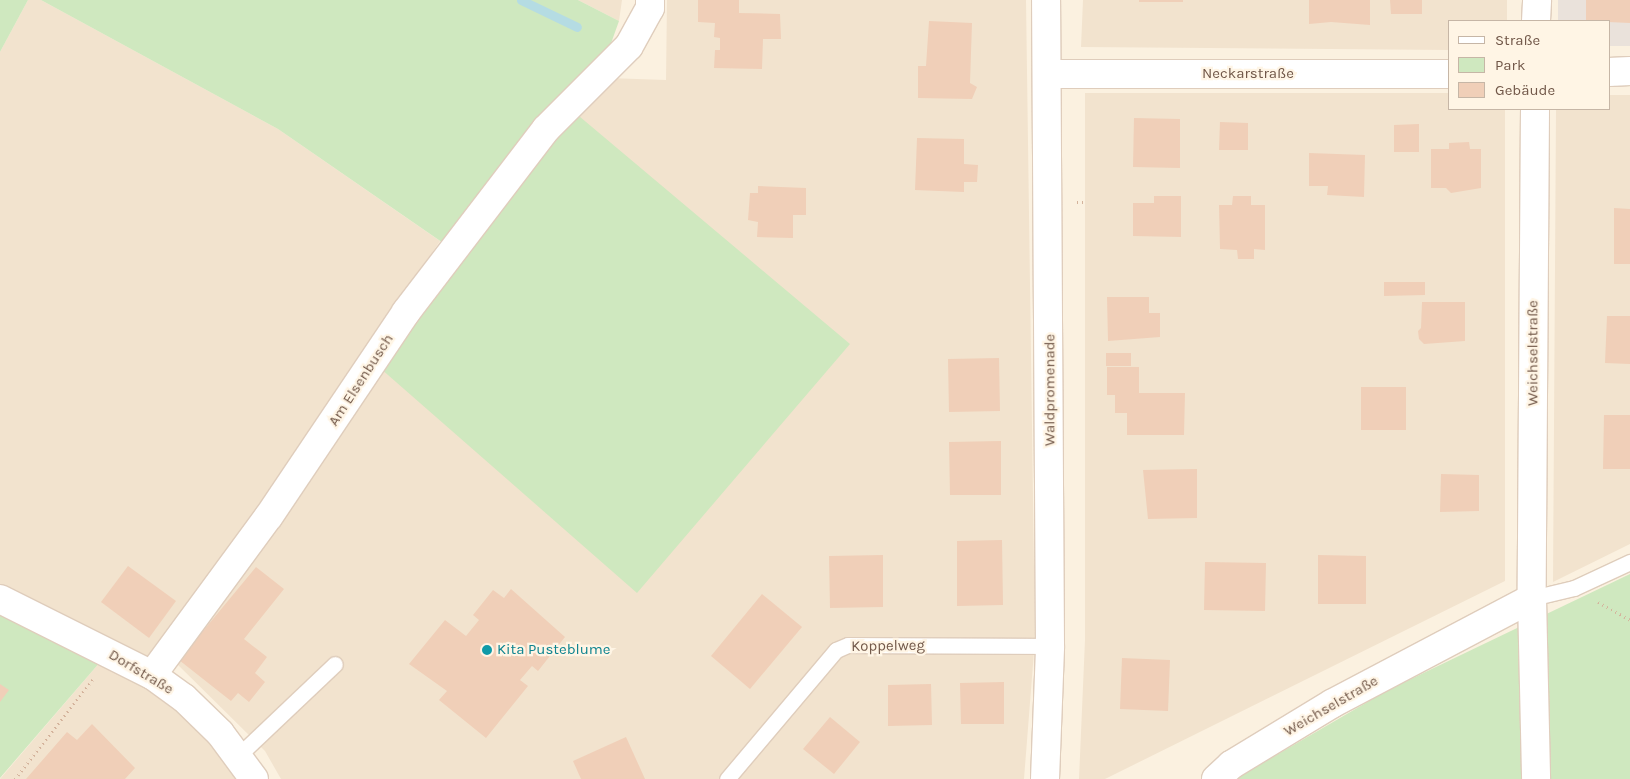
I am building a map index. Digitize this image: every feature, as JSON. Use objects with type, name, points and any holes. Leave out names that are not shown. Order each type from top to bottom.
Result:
[{"type":"street","name":"Am Elsenbusch","points":[[152,675],[269,516],[406,312],[546,129],[579,93],[629,46],[650,8],[650,0]]},
{"type":"street","name":"Waldpromenade","points":[[1045,779],[1050,646],[1046,0]]},
{"type":"street","points":[[1536,20],[1537,0]]},
{"type":"street","points":[[1610,72],[1630,71]]},
{"type":"street","name":"Neckarstraße","points":[[1047,74],[1448,74]]},
{"type":"street","name":"Weichselstraße","points":[[1535,110],[1532,598],[1536,779]]},
{"type":"street","name":"Weichselstraße","points":[[1216,779],[1231,765],[1346,696],[1532,598]]},
{"type":"street","name":"Dorfstraße","points":[[0,599],[152,675],[184,698],[239,755],[254,779]]},
{"type":"lane","points":[[1532,598],[1574,588],[1630,562]]},
{"type":"lane","name":"Koppelweg","points":[[727,779],[836,650],[848,645],[1050,646]]},
{"type":"lane","points":[[239,755],[335,664]]},
{"type":"path","points":[[14,779],[113,654]]},
{"type":"shaded area","points":[[28,0],[41,0],[278,129],[440,241],[159,654],[235,779],[0,779],[101,661],[0,612],[0,52]]},
{"type":"shaded area","points":[[578,0],[622,0],[619,21]]},
{"type":"shaded area","points":[[667,0],[1026,0],[1035,639],[1024,779],[281,779],[265,751],[175,662],[380,368],[573,111],[608,78],[666,80]]},
{"type":"shaded area","points":[[1083,0],[1507,0],[1507,20],[1448,20],[1448,50],[1081,47]]},
{"type":"shaded area","points":[[1558,0],[1630,0],[1630,46],[1610,46],[1610,20],[1558,20]]},
{"type":"shaded area","points":[[1085,93],[1448,93],[1448,110],[1505,110],[1505,581],[1105,779],[1079,779],[1085,640]]},
{"type":"shaded area","points":[[1610,95],[1630,95],[1630,544],[1553,582],[1556,110],[1610,110]]},
{"type":"green space","points":[[0,0],[28,0],[0,52]]},
{"type":"green space","points":[[41,0],[578,0],[619,21],[599,77],[573,111],[850,344],[637,593],[380,368],[462,256],[278,129]]},
{"type":"green space","points":[[1630,574],[1630,779],[1235,779],[1388,690]]},
{"type":"green space","points":[[0,612],[101,661],[0,778]]},
{"type":"building","points":[[698,0],[739,0],[739,13],[780,14],[781,39],[763,39],[762,69],[714,68],[715,50],[720,50],[720,38],[714,37],[715,23],[698,22]]},
{"type":"building","points":[[1139,0],[1183,0],[1183,2],[1139,2]]},
{"type":"building","points":[[1309,0],[1370,0],[1370,25],[1331,22],[1309,24]]},
{"type":"building","points":[[1390,0],[1422,0],[1422,14],[1391,14]]},
{"type":"building","points":[[1586,0],[1630,0],[1630,23],[1610,22],[1610,20],[1586,20]]},
{"type":"building","points":[[929,21],[972,23],[970,83],[977,87],[972,99],[918,98],[918,66],[926,66]]},
{"type":"building","points":[[1134,118],[1180,119],[1180,168],[1133,167]]},
{"type":"building","points":[[1220,122],[1248,123],[1248,150],[1219,150]]},
{"type":"building","points":[[1419,124],[1419,152],[1394,152],[1394,125]]},
{"type":"building","points":[[917,138],[964,139],[964,164],[978,165],[977,182],[964,182],[964,192],[915,190]]},
{"type":"building","points":[[1469,142],[1470,149],[1481,149],[1481,188],[1451,193],[1446,188],[1431,188],[1431,149],[1449,149],[1449,143]]},
{"type":"building","points":[[1309,153],[1365,155],[1364,197],[1327,195],[1328,186],[1309,186]]},
{"type":"building","points":[[758,186],[806,188],[806,215],[793,215],[793,238],[757,237],[758,222],[748,220],[750,193],[758,193]]},
{"type":"building","points":[[1154,196],[1181,196],[1181,237],[1133,236],[1133,203],[1154,203]]},
{"type":"building","points":[[1233,196],[1251,196],[1251,205],[1265,205],[1265,250],[1254,249],[1254,259],[1238,259],[1237,250],[1220,249],[1219,205],[1232,205]]},
{"type":"building","points":[[1614,208],[1630,209],[1630,264],[1614,264]]},
{"type":"building","points":[[1384,282],[1425,282],[1425,295],[1384,296]]},
{"type":"building","points":[[1107,297],[1149,297],[1149,313],[1160,313],[1160,337],[1108,341]]},
{"type":"building","points":[[1422,302],[1465,302],[1465,341],[1424,344],[1419,339],[1418,331],[1421,328]]},
{"type":"building","points":[[1607,316],[1630,316],[1630,364],[1605,363]]},
{"type":"building","points":[[1106,353],[1131,353],[1131,366],[1106,366]]},
{"type":"building","points":[[999,358],[1000,411],[949,412],[948,359]]},
{"type":"building","points":[[1107,367],[1139,367],[1139,393],[1185,393],[1184,435],[1127,435],[1127,413],[1115,413],[1115,395],[1107,395]]},
{"type":"building","points":[[1361,387],[1406,387],[1406,430],[1361,430]]},
{"type":"building","points":[[1604,415],[1630,415],[1630,469],[1603,469]]},
{"type":"building","points":[[1001,441],[1001,495],[950,495],[949,442]]},
{"type":"building","points":[[1197,469],[1197,518],[1148,519],[1143,470]]},
{"type":"building","points":[[1441,474],[1479,475],[1479,511],[1440,512]]},
{"type":"building","points":[[1002,540],[1003,605],[957,606],[957,541]]},
{"type":"building","points":[[883,555],[883,607],[830,608],[829,556]]},
{"type":"building","points":[[1318,555],[1366,556],[1366,604],[1318,604]]},
{"type":"building","points":[[1205,562],[1266,563],[1265,611],[1204,610]]},
{"type":"building","points":[[128,566],[176,601],[149,638],[101,602]]},
{"type":"building","points":[[256,567],[284,589],[244,639],[267,657],[255,673],[265,682],[249,702],[238,693],[231,701],[179,660]]},
{"type":"building","name":"Kita Pusteblume","points":[[511,589],[565,637],[538,671],[532,666],[520,680],[528,686],[486,738],[439,700],[447,691],[409,664],[445,620],[466,636],[479,620],[473,615],[493,590],[504,598]]},
{"type":"building","points":[[762,594],[802,627],[750,689],[711,656]]},
{"type":"building","points":[[1122,658],[1170,660],[1168,711],[1120,709]]},
{"type":"building","points":[[1004,682],[1004,724],[961,724],[960,683]]},
{"type":"building","points":[[0,684],[9,690],[0,702]]},
{"type":"building","points":[[931,684],[932,725],[888,726],[888,685]]},
{"type":"building","points":[[830,717],[860,742],[834,774],[803,749]]},
{"type":"building","points":[[92,724],[135,768],[125,779],[26,779],[67,732],[77,740]]},
{"type":"building","points":[[626,737],[645,779],[581,779],[573,761]]},
{"type":"waterway","points":[[521,0],[577,27]]},
{"type":"place","name":"Kita Pusteblume","points":[[487,650]]}]
